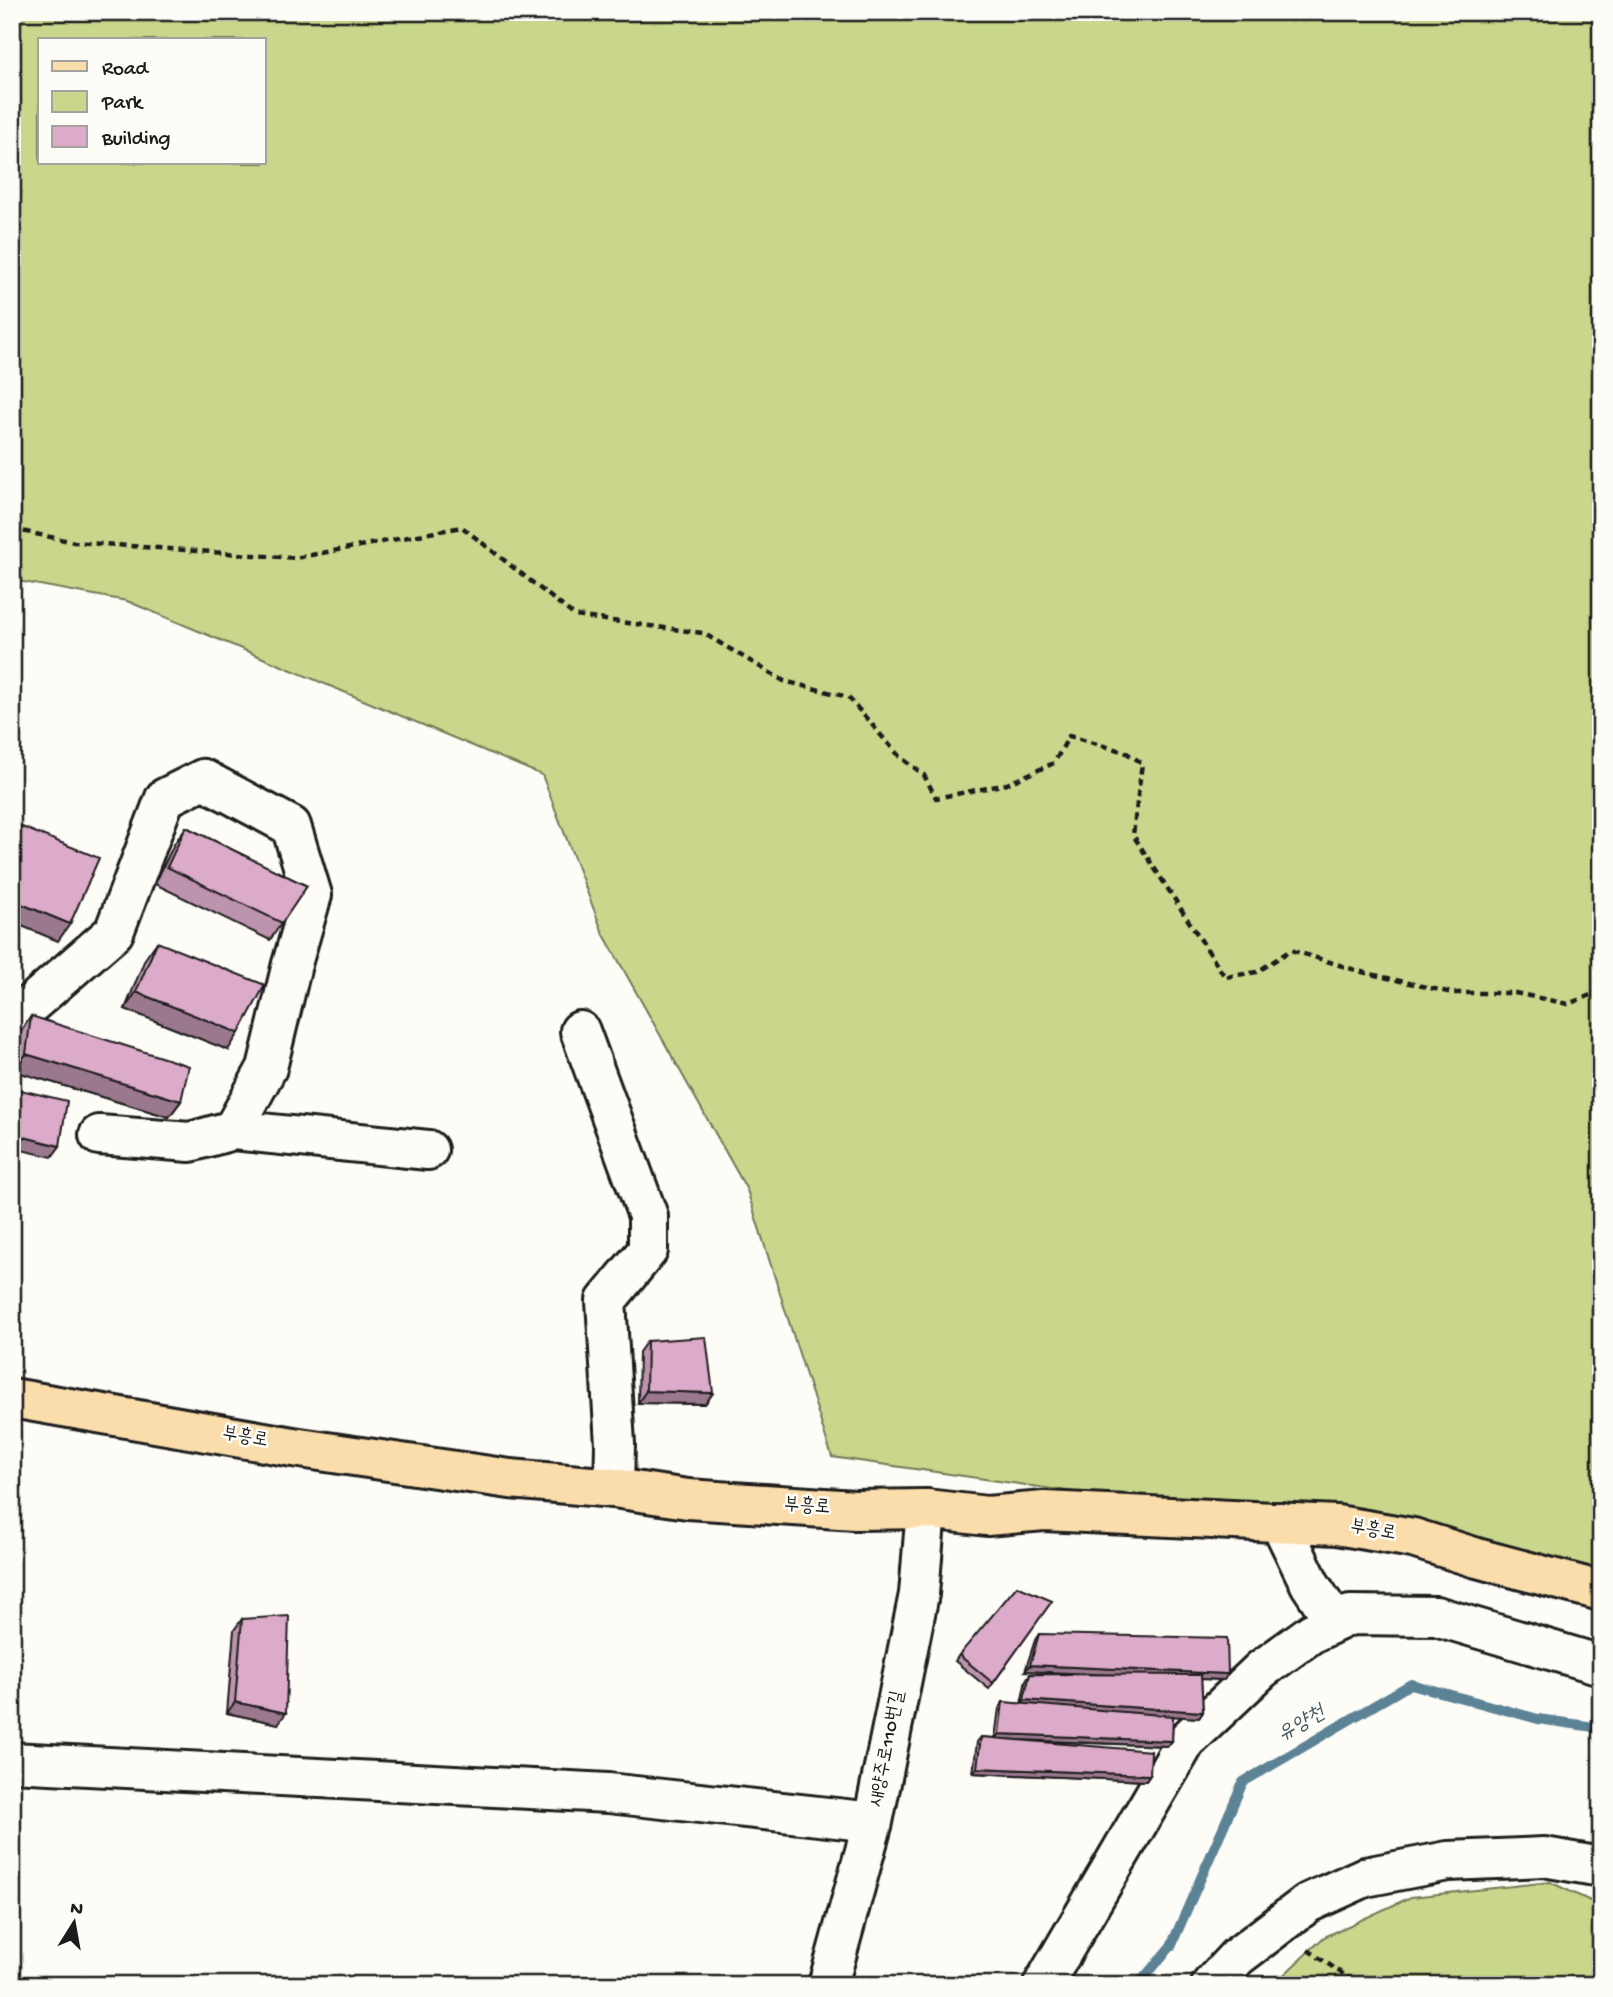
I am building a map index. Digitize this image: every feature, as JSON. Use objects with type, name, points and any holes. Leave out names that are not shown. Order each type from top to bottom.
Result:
[{"type":"main road","name":"부흥로","points":[[12,1398],[293,1447],[483,1475],[614,1488],[688,1499],[855,1510],[926,1509],[987,1516],[1044,1511],[1337,1525],[1413,1538],[1601,1591]]},
{"type":"street","points":[[12,1014],[31,1004],[114,932],[165,799],[203,779],[291,826],[312,895],[267,1068],[233,1130]]},
{"type":"street","points":[[580,1031],[648,1216],[648,1250],[607,1301],[615,1444],[614,1488]]},
{"type":"street","points":[[99,1135],[190,1142],[233,1130],[428,1150]]},
{"type":"street","name":"새양주로110번길","points":[[828,1985],[873,1822],[919,1594],[926,1509]]},
{"type":"street","points":[[1280,1522],[1310,1584],[1335,1622]]},
{"type":"street","points":[[1042,1985],[1186,1741],[1262,1669],[1312,1633],[1350,1615],[1436,1616],[1601,1665]]},
{"type":"street","points":[[12,1762],[608,1793],[873,1822]]},
{"type":"street","points":[[1211,1985],[1237,1957],[1308,1903],[1365,1877],[1448,1861],[1544,1857],[1601,1867]]},
{"type":"path","points":[[12,529],[74,542],[295,558],[462,527],[575,616],[703,634],[784,681],[848,697],[899,756],[924,775],[936,798],[1007,784],[1054,763],[1069,736],[1125,752],[1142,763],[1133,835],[1225,977],[1257,972],[1292,950],[1362,972],[1451,993],[1515,993],[1568,1004],[1601,991]]},
{"type":"path","points":[[1305,1947],[1359,1985]]},
{"type":"green space","points":[[12,12],[1601,12],[1601,1568],[832,1457],[747,1190],[603,933],[542,775],[127,601],[12,580]]},
{"type":"green space","points":[[1550,1882],[1601,1906],[1601,1985],[1273,1985],[1324,1937],[1411,1897]]},
{"type":"building","points":[[12,823],[99,858],[70,924],[12,900]]},
{"type":"building","points":[[186,827],[307,886],[282,923],[167,867]]},
{"type":"building","points":[[157,942],[265,985],[239,1033],[136,992]]},
{"type":"building","points":[[31,1016],[189,1066],[181,1101],[26,1054]]},
{"type":"building","points":[[12,1088],[67,1101],[60,1146],[12,1134]]},
{"type":"building","points":[[706,1337],[713,1393],[646,1391],[647,1341]]},
{"type":"building","points":[[1017,1586],[1052,1601],[993,1683],[959,1655]]},
{"type":"building","points":[[289,1616],[286,1713],[235,1702],[242,1619]]},
{"type":"building","points":[[1039,1634],[1227,1638],[1228,1674],[1030,1665]]},
{"type":"building","points":[[1030,1674],[1201,1675],[1203,1712],[1024,1700]]},
{"type":"building","points":[[1003,1702],[1173,1716],[1172,1741],[999,1734]]},
{"type":"building","points":[[981,1737],[1151,1751],[1150,1775],[977,1768]]},
{"type":"waterway","name":"유양천","points":[[1138,1985],[1171,1946],[1243,1782],[1411,1684],[1538,1719],[1601,1728]]}]
